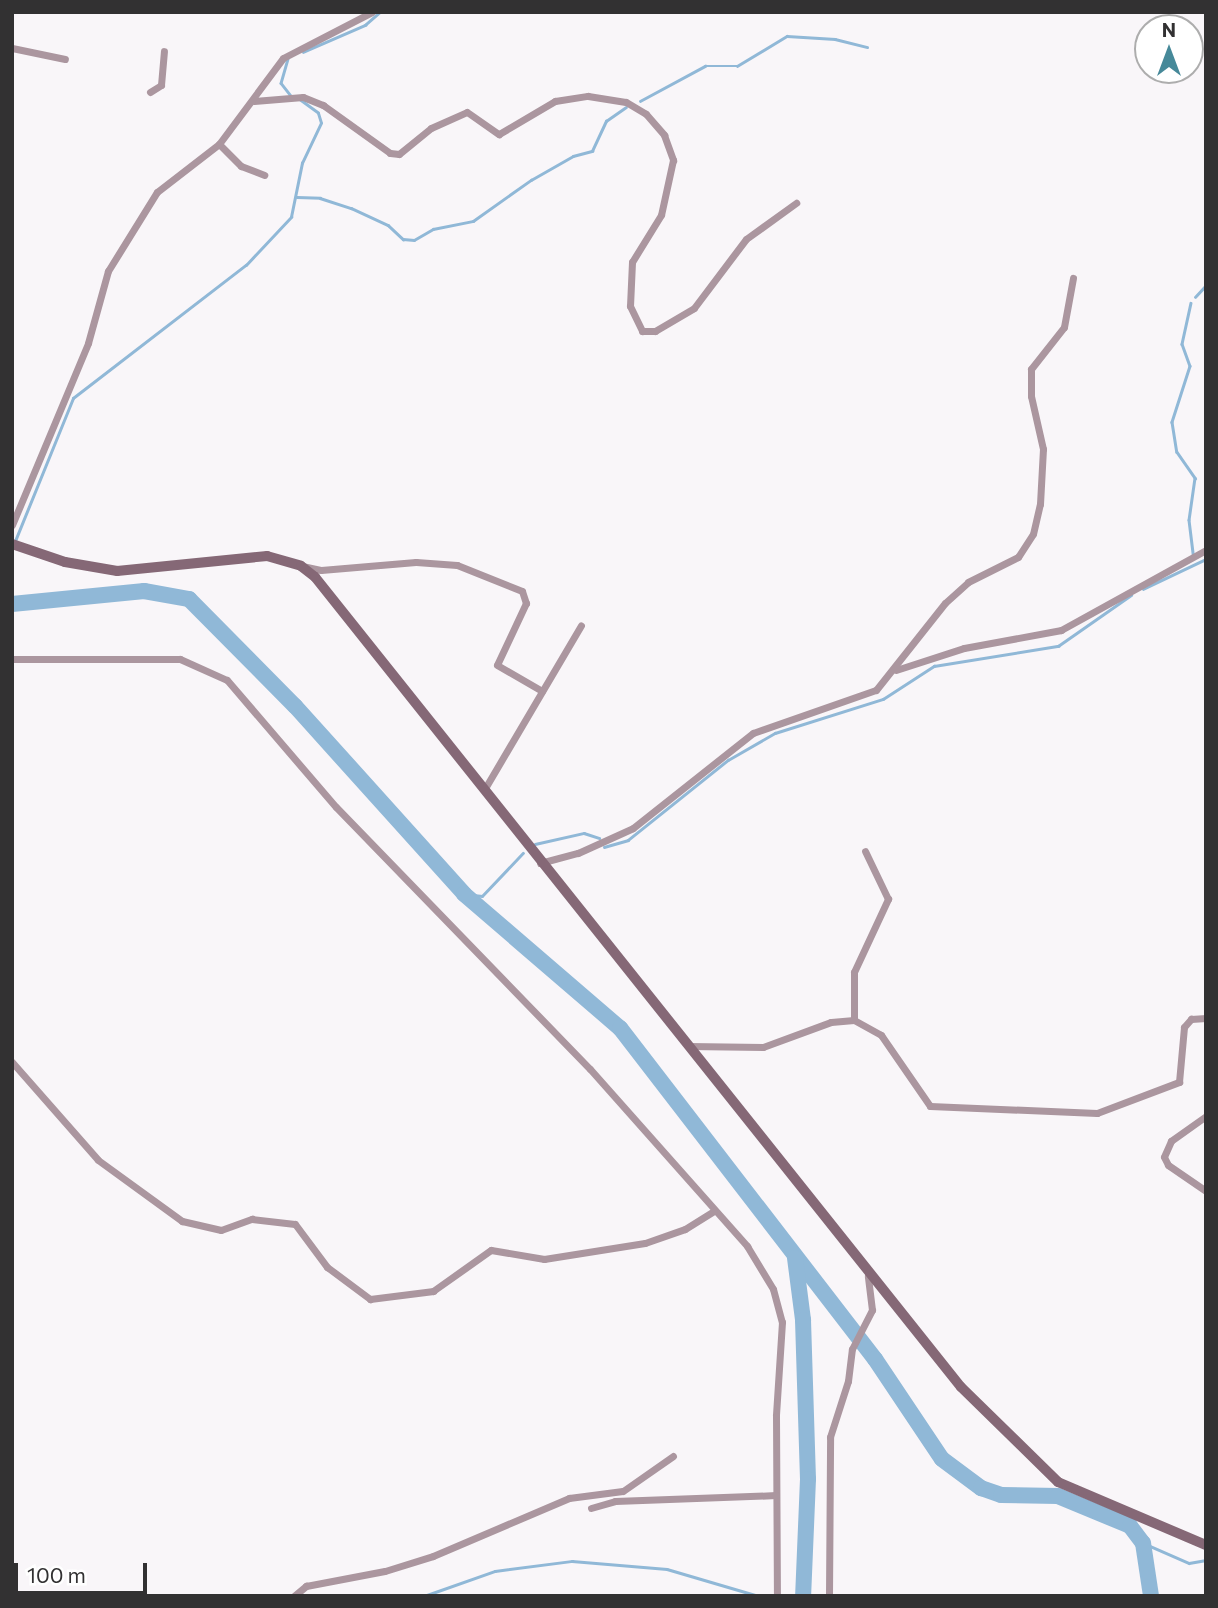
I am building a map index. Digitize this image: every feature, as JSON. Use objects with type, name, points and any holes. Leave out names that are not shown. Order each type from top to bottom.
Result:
[{"type":"main road","points":[[15,545],[65,562],[117,571],[247,556],[286,559],[301,566],[316,578],[869,1276],[961,1387],[1033,1462],[1087,1498],[1206,1545]]},
{"type":"street","points":[[12,525],[88,343],[108,271],[157,192],[219,144],[254,101],[283,58],[372,12]]},
{"type":"street","points":[[12,48],[65,59]]},
{"type":"street","points":[[150,92],[161,85],[164,51]]},
{"type":"street","points":[[254,101],[303,97],[323,105],[390,153],[399,153],[431,128],[467,112],[499,134],[555,101],[588,96],[626,102],[646,114],[664,135],[673,160],[661,215],[632,262],[630,306],[642,331],[654,331],[694,308],[746,239],[796,203]]},
{"type":"street","points":[[219,144],[241,166],[264,175]]},
{"type":"street","points":[[540,863],[578,853],[633,828],[744,738],[774,724],[867,695],[895,670],[936,612],[968,582],[1018,557],[1033,534],[1043,449],[1031,396],[1031,369],[1064,327],[1073,278]]},
{"type":"street","points":[[895,670],[964,648],[1060,630],[1206,550]]},
{"type":"street","points":[[301,566],[321,570],[416,562],[457,565],[522,591],[526,603],[497,665],[542,691]]},
{"type":"street","points":[[484,790],[581,625]]},
{"type":"street","points":[[12,659],[180,659],[228,680],[336,807],[590,1069],[761,1266],[781,1309],[776,1495],[777,1596]]},
{"type":"street","points":[[854,1020],[854,972],[888,899],[865,851]]},
{"type":"street","points":[[687,1045],[763,1047],[831,1022],[854,1020],[881,1035],[930,1106],[1072,1114],[1107,1111],[1179,1082],[1184,1027],[1191,1019],[1206,1018]]},
{"type":"street","points":[[12,1062],[98,1160],[182,1221],[222,1230],[253,1219],[295,1224],[327,1267],[370,1299],[433,1291],[491,1250],[544,1259],[645,1243],[685,1229],[714,1211]]},
{"type":"street","points":[[1206,1116],[1171,1141],[1164,1157],[1168,1165],[1206,1191]]},
{"type":"street","points":[[830,1596],[830,1437],[848,1381],[852,1349],[872,1310],[869,1276]]},
{"type":"street","points":[[295,1596],[306,1586],[385,1571],[433,1556],[560,1501],[623,1491],[673,1456]]},
{"type":"street","points":[[591,1508],[615,1501],[776,1495]]},
{"type":"waterway","points":[[303,52],[365,25],[380,12]]},
{"type":"waterway","points":[[640,101],[705,66],[737,66],[787,36],[835,39],[867,47]]},
{"type":"waterway","points":[[288,59],[281,83],[291,96]]},
{"type":"waterway","points":[[15,541],[73,398],[246,265],[291,217],[302,163],[321,123],[318,113],[300,100]]},
{"type":"waterway","points":[[297,197],[320,198],[351,208],[388,225],[403,239],[414,240],[433,229],[473,221],[531,180],[573,156],[592,151],[606,121],[626,107]]},
{"type":"waterway","points":[[1195,297],[1206,285]]},
{"type":"waterway","points":[[1191,303],[1182,344],[1190,366],[1172,422],[1177,452],[1195,478],[1189,520],[1193,555]]},
{"type":"waterway","points":[[1143,589],[1206,559]]},
{"type":"waterway","points":[[12,604],[144,591],[189,599],[295,706],[464,894],[620,1028],[875,1359],[942,1459],[981,1488],[1001,1495],[1058,1496],[1130,1526],[1143,1543],[1151,1596]]},
{"type":"waterway","points":[[604,847],[628,840],[728,760],[775,733],[883,699],[934,666],[1058,646],[1131,595]]},
{"type":"waterway","points":[[535,844],[584,833],[599,838]]},
{"type":"waterway","points":[[464,894],[482,896],[523,853]]},
{"type":"waterway","points":[[795,1258],[803,1320],[808,1479],[803,1596]]},
{"type":"waterway","points":[[1143,1543],[1189,1563],[1206,1560]]},
{"type":"waterway","points":[[424,1596],[495,1571],[572,1561],[667,1569],[759,1596]]},
{"type":"waterway","points":[[798,1596],[803,1592]]}]
